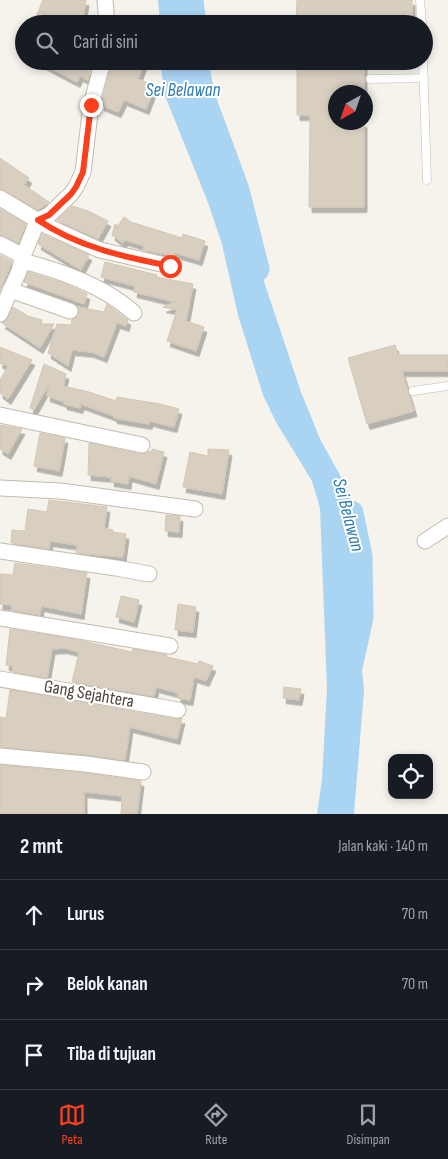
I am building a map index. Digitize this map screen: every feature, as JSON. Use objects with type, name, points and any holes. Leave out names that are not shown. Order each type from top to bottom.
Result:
[{"type":"street","points":[[105,0],[106,15]]},
{"type":"street","points":[[0,314],[38,220],[49,215],[71,194],[83,172],[97,70]]},
{"type":"street","points":[[0,198],[47,226],[100,250],[170,266]]},
{"type":"street","points":[[0,244],[23,258],[64,274],[123,302],[134,313]]},
{"type":"street","points":[[10,290],[70,311]]},
{"type":"street","points":[[0,415],[142,445]]},
{"type":"street","points":[[0,488],[60,491],[195,509]]},
{"type":"street","points":[[425,541],[448,526]]},
{"type":"street","points":[[0,551],[149,574]]},
{"type":"street","points":[[0,618],[170,646]]},
{"type":"street","name":"Gang Sejahtera","points":[[0,679],[178,710]]},
{"type":"street","points":[[0,756],[86,764],[143,772]]},
{"type":"lane","points":[[420,0],[421,15]]},
{"type":"lane","points":[[424,70],[427,180]]},
{"type":"lane","points":[[370,79],[424,78]]},
{"type":"lane","points":[[412,391],[448,386]]},
{"type":"water","points":[[158,0],[191,0],[193,15],[159,15]]},
{"type":"water","name":"Sei Belawan","points":[[161,70],[198,70],[222,156],[301,392],[320,439],[346,486],[355,511],[358,543],[357,622],[364,690],[354,814],[317,814],[322,779],[327,689],[320,508],[312,481],[276,422],[263,395],[238,315],[222,244],[207,200],[165,96]]},
{"type":"building","points":[[43,0],[86,0],[84,15],[37,15]]},
{"type":"building","points":[[297,0],[412,0],[412,15],[296,15]]},
{"type":"building","points":[[54,70],[87,70],[90,72],[88,80],[80,76],[77,82]]},
{"type":"building","points":[[110,70],[142,70],[138,79],[155,86],[146,109],[124,100],[118,112],[101,105]]},
{"type":"building","points":[[297,70],[364,70],[364,85],[328,85],[328,130],[364,130],[364,207],[309,207],[310,115],[297,115]]},
{"type":"building","points":[[0,158],[29,178],[24,185],[49,202],[38,210],[0,189]]},
{"type":"building","points":[[72,206],[88,211],[108,221],[98,239],[57,220]]},
{"type":"building","points":[[0,209],[26,224],[18,243],[0,235]]},
{"type":"building","points":[[124,217],[131,222],[182,238],[183,234],[205,241],[199,260],[175,253],[173,256],[143,250],[144,246],[125,240],[123,243],[112,235],[115,224],[118,226]]},
{"type":"building","points":[[42,234],[89,255],[81,270],[38,244]]},
{"type":"building","points":[[0,255],[12,261],[0,291]]},
{"type":"building","points":[[105,262],[157,275],[156,277],[193,284],[186,321],[204,327],[196,351],[167,341],[177,310],[163,307],[175,302],[134,292],[135,286],[101,277]]},
{"type":"building","points":[[28,272],[63,283],[87,294],[84,304],[24,282]]},
{"type":"building","points":[[107,304],[128,320],[126,326],[117,323],[104,357],[91,352],[72,350],[68,366],[48,353],[57,324],[71,325],[72,320],[79,315],[78,307],[104,312]]},
{"type":"building","points":[[13,307],[28,316],[42,320],[41,324],[54,324],[40,348],[2,323],[8,318]]},
{"type":"building","points":[[395,345],[398,355],[448,355],[448,371],[402,371],[414,411],[367,424],[348,358]]},
{"type":"building","points":[[0,347],[32,360],[8,399],[0,393],[0,380],[8,366],[0,363]]},
{"type":"building","points":[[44,364],[66,374],[63,386],[116,401],[117,397],[179,409],[174,427],[150,421],[149,424],[114,418],[114,416],[81,404],[80,408],[64,404],[64,402],[47,396],[49,384],[34,410],[30,408]]},
{"type":"building","points":[[0,425],[22,429],[8,454],[0,449]]},
{"type":"building","points":[[40,433],[65,438],[59,471],[34,466]]},
{"type":"building","points":[[89,443],[140,454],[152,451],[152,449],[164,452],[156,484],[129,476],[128,484],[111,481],[112,477],[88,475]]},
{"type":"building","points":[[208,449],[229,450],[222,494],[183,487],[190,452],[208,456]]},
{"type":"building","points":[[49,500],[107,507],[104,528],[126,534],[123,557],[76,553],[77,545],[50,541],[49,549],[11,543],[12,530],[25,531],[28,509],[47,512]]},
{"type":"building","points":[[166,515],[180,516],[179,532],[165,531]]},
{"type":"building","points":[[15,563],[87,573],[81,614],[41,606],[40,615],[12,610],[12,605],[0,604],[0,574],[13,575]]},
{"type":"building","points":[[121,596],[139,600],[134,622],[116,617]]},
{"type":"building","points":[[178,604],[196,607],[193,632],[175,630]]},
{"type":"building","points":[[10,629],[78,640],[132,652],[133,649],[167,655],[167,657],[198,664],[199,661],[213,666],[206,681],[194,677],[190,700],[178,698],[178,693],[156,687],[154,696],[72,682],[79,652],[64,648],[52,649],[47,678],[13,672],[13,666],[6,665]]},
{"type":"building","points":[[284,687],[301,689],[299,700],[283,698]]},
{"type":"building","points":[[10,690],[176,719],[182,718],[177,739],[130,727],[125,760],[0,747],[0,717],[6,718]]},
{"type":"building","points":[[0,765],[85,773],[141,781],[137,814],[121,814],[122,796],[84,792],[84,814],[0,814]]},
{"type":"waterway","name":"Sei Belawan","points":[[191,0],[193,15]]},
{"type":"waterway","name":"Sei Belawan","points":[[198,70],[202,95],[237,190],[257,269]]},
{"type":"waterway","name":"Sei Belawan","points":[[351,513],[360,556],[361,617],[351,663]]},
{"type":"route","points":[[91,105],[83,172],[71,194],[44,219],[38,220],[71,238],[100,250],[170,266]]}]
